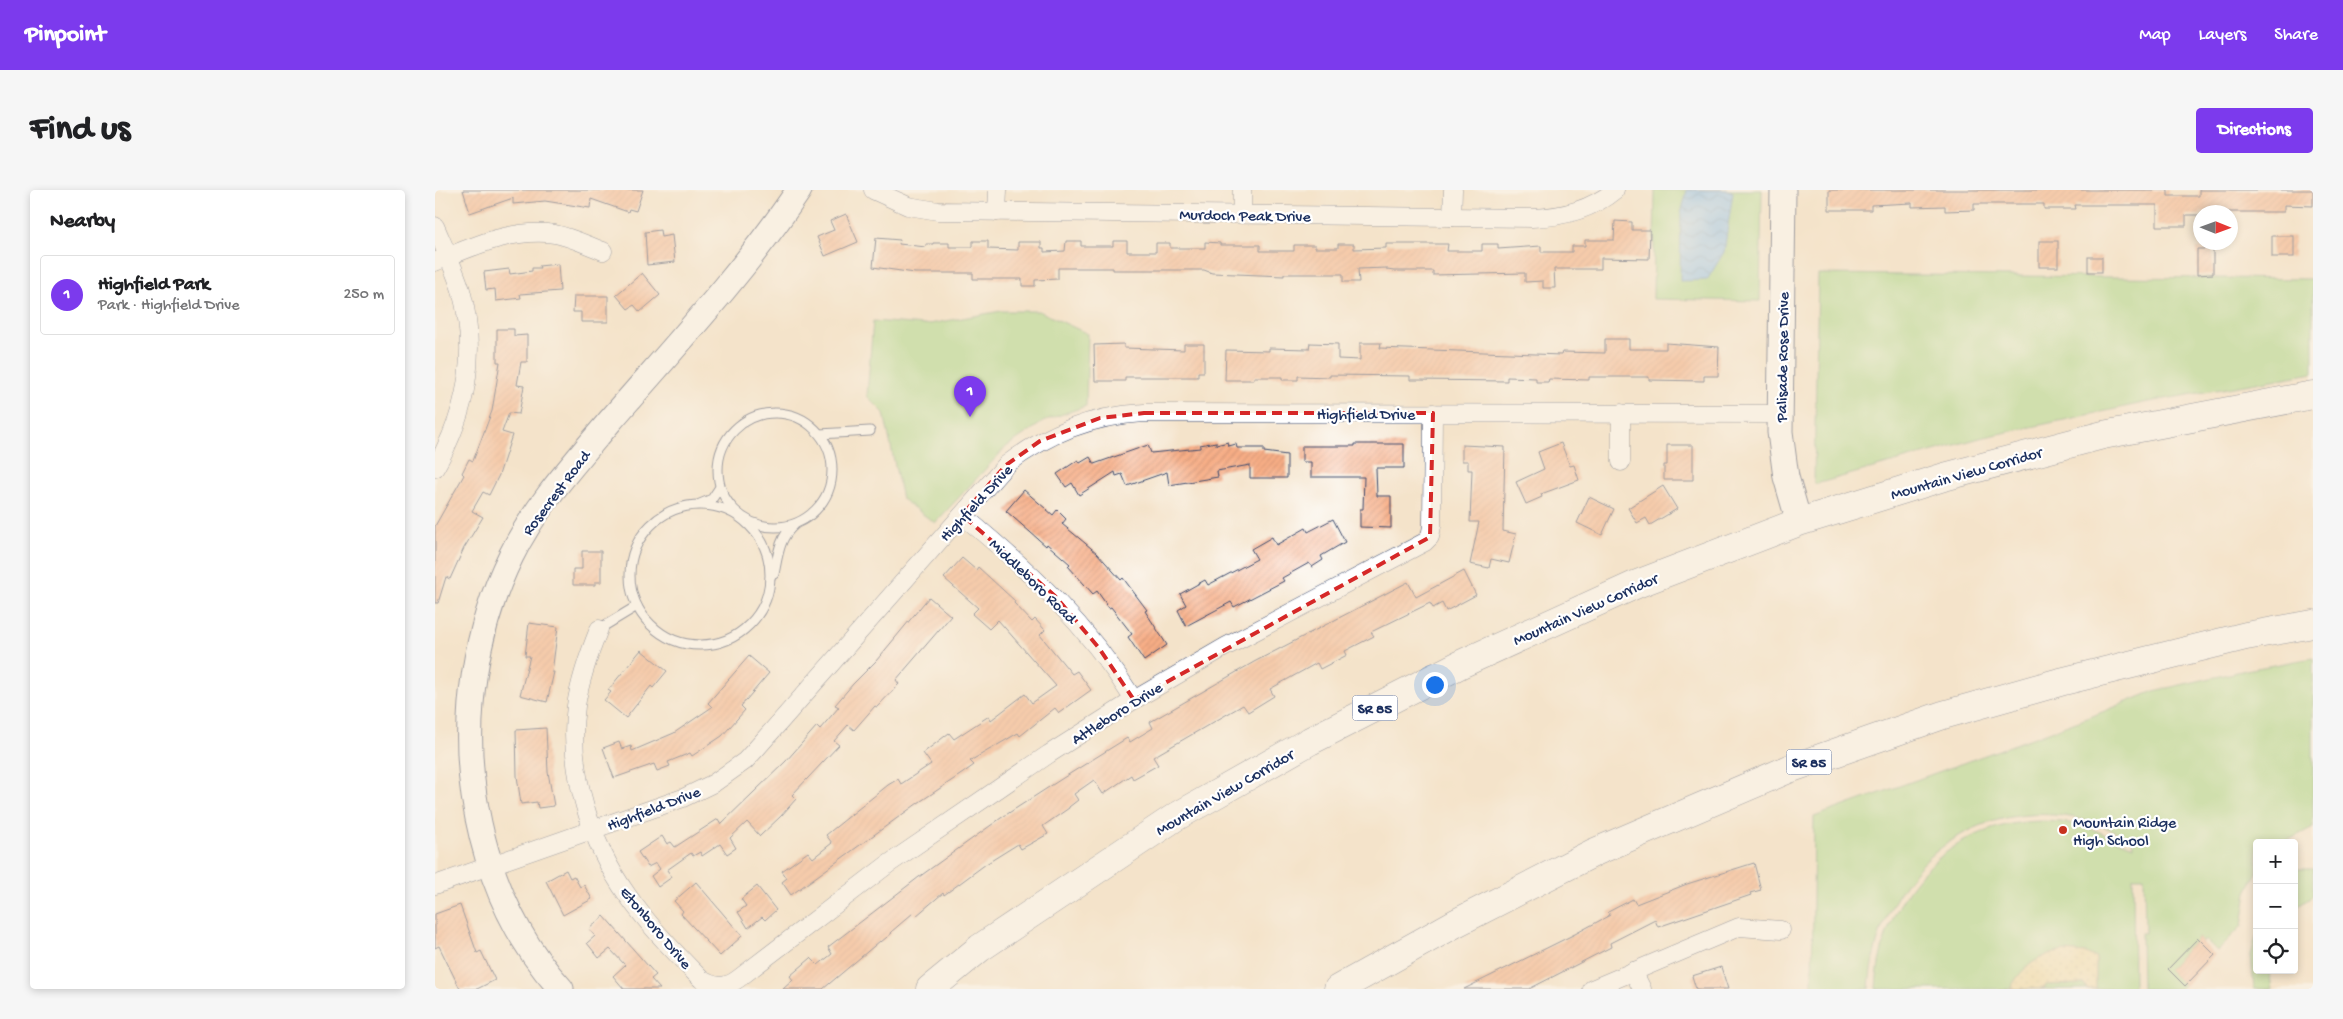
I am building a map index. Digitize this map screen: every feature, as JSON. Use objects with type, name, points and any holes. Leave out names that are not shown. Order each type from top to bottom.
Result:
[{"type":"highway","name":"Mountain View Corridor","points":[[930,989],[980,948],[1174,818],[1310,741],[1461,664],[1637,584],[1799,522],[1944,477],[2103,435],[2313,395]]},
{"type":"highway","name":"SR 85","points":[[1338,989],[1456,923],[1595,852],[1789,769],[1943,715],[2060,682],[2246,636],[2313,624]]},
{"type":"main road","name":"Rosecrest Road","points":[[561,989],[519,929],[490,867],[481,835],[473,785],[471,715],[476,668],[491,604],[511,556],[549,495],[738,271],[799,190]]},
{"type":"main road","name":"Palisade Rose Drive","points":[[1783,190],[1780,414],[1783,462],[1799,522]]},
{"type":"street","name":"Murdoch Peak Drive","points":[[873,190],[898,203],[928,211],[1452,217],[1556,216],[1583,209],[1615,190]]},
{"type":"street","points":[[997,212],[998,190]]},
{"type":"street","points":[[1242,190],[1242,214]]},
{"type":"street","points":[[1452,217],[1453,190]]},
{"type":"street","points":[[435,226],[441,260],[465,307],[469,362],[464,400],[458,419],[435,468]]},
{"type":"street","points":[[441,260],[503,236],[528,232],[556,234],[603,251]]},
{"type":"street","name":"Highfield Drive","points":[[435,884],[490,867],[699,790],[745,761],[1006,466],[1022,453],[1059,432],[1100,418],[1144,413],[1780,414]]},
{"type":"street","name":"Attleboro Drive","points":[[719,986],[729,985],[738,979],[887,865],[966,809],[1133,700],[1225,647],[1412,549],[1430,537],[1432,519],[1433,414]]},
{"type":"street","points":[[1621,414],[1621,462]]},
{"type":"street","name":"Middleboro Road","points":[[962,515],[1055,596],[1099,648],[1133,700]]},
{"type":"street","name":"Etonboro Drive","points":[[599,629],[582,678],[575,719],[578,770],[593,829],[610,867],[640,911],[701,979],[719,986]]},
{"type":"street","points":[[1592,989],[1739,927],[1781,930]]},
{"type":"street","points":[[1633,971],[1641,989]]},
{"type":"lane","points":[[720,487],[711,499],[699,505],[667,513],[645,532],[631,561],[632,592],[637,606],[655,629],[669,639],[688,645],[710,645],[731,638],[748,627],[761,612],[771,589],[781,542],[786,532],[812,514],[824,500],[831,482],[832,463],[821,434],[799,418],[781,413],[762,414],[745,421],[731,433],[721,450],[717,468],[720,487],[728,504],[759,534],[769,557],[771,589]]},
{"type":"lane","points":[[821,434],[870,431]]},
{"type":"lane","points":[[699,505],[713,506],[759,526],[777,528],[796,524]]},
{"type":"lane","points":[[599,629],[637,606]]},
{"type":"highlighted area","points":[[1144,413],[1433,413],[1430,537],[1134,700],[1099,648],[1055,596],[962,515],[1006,465],[1040,441],[1100,418]]},
{"type":"green space","points":[[1655,190],[1762,190],[1760,301],[1653,299]]},
{"type":"green space","points":[[1818,274],[2313,279],[2313,373],[2148,402],[1980,438],[1816,484],[1814,482]]},
{"type":"green space","points":[[1001,311],[1039,311],[1088,334],[1086,406],[1046,420],[1006,447],[935,523],[902,499],[884,413],[867,396],[873,321],[924,325]]},
{"type":"green space","name":"Mountain Ridge High School","points":[[2313,658],[2313,827],[2290,839],[2253,839],[2253,880],[2247,892],[2242,926],[2217,951],[2206,940],[2203,942],[2198,938],[2168,969],[2184,985],[2180,989],[2142,989],[2141,933],[2145,933],[2144,877],[2133,877],[2134,989],[1876,989],[1881,953],[1893,919],[1910,890],[1932,864],[1959,844],[1989,830],[2024,822],[2061,822],[2089,828],[2133,846],[2132,839],[2082,819],[2064,816],[2025,815],[1989,823],[1956,837],[1928,859],[1905,885],[1887,917],[1875,951],[1869,989],[1812,989],[1814,817],[2090,717],[2154,691],[2246,670]]},
{"type":"green space","points":[[2298,869],[2313,869],[2313,896],[2298,906]]},
{"type":"green space","points":[[2253,948],[2253,974],[2270,974],[2272,989],[2254,989],[2251,955]]},
{"type":"sand","points":[[2064,951],[2086,953],[2096,958],[2096,989],[2087,989],[2084,984],[2046,985],[2044,989],[2010,989],[2020,974],[2032,963],[2047,955]]},
{"type":"water","points":[[1687,190],[1727,190],[1733,192],[1724,252],[1707,280],[1680,281],[1681,214]]},
{"type":"building","points":[[463,190],[643,190],[636,211],[629,209],[628,212],[591,199],[590,208],[545,201],[513,204],[513,198],[470,213]]},
{"type":"building","points":[[1829,190],[2168,190],[2168,196],[2199,196],[2199,190],[2313,190],[2313,206],[2284,205],[2284,212],[2238,212],[2238,205],[2193,205],[2193,215],[2186,215],[2186,226],[2157,226],[2157,205],[2075,205],[2076,209],[2044,209],[2044,204],[1974,204],[1974,210],[1945,211],[1945,206],[1912,207],[1912,203],[1871,205],[1871,210],[1829,210]]},
{"type":"building","points":[[846,214],[858,242],[825,256],[817,237],[834,230],[830,221]]},
{"type":"building","points":[[1615,221],[1632,222],[1632,230],[1650,230],[1649,259],[1601,258],[1601,269],[1554,269],[1555,288],[1543,288],[1543,281],[1525,282],[1525,273],[1433,275],[1433,271],[1394,271],[1387,270],[1387,268],[1358,269],[1359,282],[1343,282],[1343,274],[1284,274],[1284,276],[1212,273],[1204,270],[1058,268],[1058,279],[1035,280],[1035,286],[1022,286],[1022,279],[973,279],[973,273],[915,273],[873,267],[876,238],[900,240],[899,244],[926,247],[926,244],[949,243],[949,247],[973,247],[973,241],[988,241],[988,249],[1018,250],[1018,242],[1041,242],[1041,248],[1044,248],[1044,252],[1065,251],[1066,241],[1081,241],[1081,246],[1113,246],[1113,241],[1127,241],[1127,252],[1156,252],[1156,243],[1170,243],[1170,248],[1205,248],[1205,242],[1220,243],[1220,245],[1260,245],[1260,251],[1294,251],[1294,245],[1315,245],[1315,248],[1338,248],[1338,244],[1354,244],[1354,249],[1386,248],[1386,244],[1448,244],[1447,251],[1482,251],[1482,244],[1498,244],[1498,249],[1541,246],[1541,252],[1572,252],[1572,246],[1585,246],[1585,240],[1614,240]]},
{"type":"building","points":[[660,230],[661,237],[672,235],[675,262],[647,265],[645,232]]},
{"type":"building","points":[[2272,236],[2294,236],[2294,257],[2272,257]]},
{"type":"building","points":[[2039,241],[2058,241],[2058,267],[2039,267]]},
{"type":"building","points":[[2197,250],[2213,250],[2213,274],[2197,275]]},
{"type":"building","points":[[2088,257],[2102,257],[2102,272],[2088,272]]},
{"type":"building","points":[[558,264],[560,291],[520,294],[521,298],[496,301],[495,289],[486,290],[484,272],[509,269],[510,274],[532,271],[532,268],[540,268],[539,266]]},
{"type":"building","points":[[642,273],[660,295],[640,312],[634,305],[628,309],[616,295]]},
{"type":"building","points":[[574,296],[608,296],[608,322],[581,322],[581,312],[573,312]]},
{"type":"building","points":[[497,329],[514,329],[514,336],[527,335],[527,362],[521,362],[517,385],[524,386],[519,414],[509,413],[502,432],[512,435],[499,475],[489,495],[483,492],[472,511],[483,517],[464,548],[450,579],[446,577],[438,603],[435,603],[435,526],[464,475],[462,473],[469,459],[473,461],[492,411],[500,362],[497,362]]},
{"type":"building","points":[[1605,339],[1629,339],[1629,349],[1666,349],[1666,343],[1719,347],[1718,376],[1704,376],[1704,381],[1649,380],[1649,377],[1589,377],[1589,380],[1549,379],[1548,382],[1536,382],[1536,378],[1507,377],[1507,381],[1410,380],[1410,376],[1330,375],[1330,377],[1298,376],[1298,380],[1282,380],[1282,377],[1254,377],[1254,380],[1225,380],[1226,350],[1269,351],[1269,348],[1309,349],[1310,343],[1338,344],[1338,359],[1360,360],[1360,343],[1381,343],[1380,348],[1561,355],[1562,352],[1605,353]]},
{"type":"building","points":[[1124,344],[1124,348],[1184,350],[1184,344],[1204,344],[1204,372],[1198,372],[1198,377],[1125,377],[1125,381],[1095,381],[1094,345]]},
{"type":"building","points":[[1216,442],[1216,445],[1228,442],[1229,446],[1236,444],[1237,448],[1264,448],[1264,452],[1287,455],[1287,478],[1250,478],[1250,465],[1217,471],[1218,477],[1169,485],[1167,472],[1127,486],[1122,474],[1116,476],[1115,472],[1079,495],[1072,483],[1066,487],[1057,474],[1078,460],[1080,463],[1090,457],[1094,464],[1148,445],[1151,453],[1200,448],[1200,445]]},
{"type":"building","points":[[1561,443],[1570,466],[1574,465],[1579,480],[1541,494],[1542,497],[1526,504],[1516,482],[1544,469],[1538,452]]},
{"type":"building","points":[[1355,444],[1404,444],[1404,468],[1376,468],[1377,496],[1391,496],[1391,528],[1360,527],[1360,509],[1363,509],[1364,477],[1311,477],[1311,462],[1302,462],[1302,446],[1355,446]]},
{"type":"building","points":[[1462,445],[1505,447],[1503,531],[1516,534],[1509,563],[1491,559],[1489,568],[1470,564],[1479,522],[1470,522],[1472,470],[1468,470],[1468,461],[1462,461]]},
{"type":"building","points":[[1667,445],[1693,445],[1693,480],[1664,480],[1664,465],[1667,465]]},
{"type":"building","points":[[1663,486],[1677,509],[1650,525],[1646,518],[1637,523],[1628,508]]},
{"type":"building","points":[[1024,490],[1053,515],[1057,510],[1066,519],[1062,524],[1097,553],[1121,580],[1123,578],[1147,610],[1145,611],[1167,645],[1144,661],[1128,637],[1132,634],[1097,591],[1093,594],[1068,566],[1070,564],[1006,511]]},
{"type":"building","points":[[1589,497],[1614,509],[1602,535],[1577,523]]},
{"type":"building","points":[[1333,519],[1345,542],[1321,556],[1323,560],[1312,567],[1309,563],[1282,578],[1284,581],[1234,607],[1231,602],[1186,626],[1178,610],[1186,605],[1180,594],[1205,580],[1208,585],[1257,559],[1251,549],[1272,537],[1276,545],[1306,528],[1308,532]]},
{"type":"building","points":[[582,551],[601,551],[601,582],[595,582],[595,585],[573,585],[573,569],[582,569]]},
{"type":"building","points":[[962,558],[976,570],[978,567],[1015,601],[1014,603],[1032,622],[1035,619],[1045,630],[1040,635],[1072,674],[1077,671],[1091,690],[1059,713],[1055,708],[1020,736],[1018,733],[970,761],[974,765],[791,895],[782,882],[787,878],[782,871],[808,852],[813,858],[832,843],[826,835],[888,785],[898,779],[901,784],[931,764],[923,753],[949,733],[954,739],[989,716],[991,720],[1025,694],[1032,703],[1056,686],[998,620],[989,629],[972,614],[978,608],[944,578]]},
{"type":"building","points":[[1464,571],[1476,595],[1446,611],[1442,603],[1433,608],[1430,603],[1371,632],[1374,636],[1345,651],[1347,655],[1320,669],[1317,663],[1270,689],[1274,696],[1248,712],[1243,705],[1153,757],[1158,765],[1133,779],[1131,775],[1103,794],[1094,780],[1074,794],[1078,800],[1043,826],[1048,834],[1021,849],[1018,844],[986,864],[944,895],[943,893],[916,916],[913,913],[892,933],[823,989],[783,989],[793,980],[790,976],[811,958],[818,965],[832,954],[828,947],[919,877],[1001,818],[1063,778],[1127,738],[1130,742],[1153,728],[1150,722],[1254,662],[1408,582],[1416,597]]},
{"type":"building","points":[[929,597],[951,616],[896,680],[899,684],[877,707],[875,706],[854,730],[848,725],[834,741],[839,745],[792,795],[796,799],[781,816],[760,836],[747,822],[730,838],[736,848],[727,854],[720,844],[702,856],[700,852],[693,856],[691,853],[667,870],[672,877],[658,887],[651,876],[660,869],[656,863],[648,867],[638,852],[662,836],[667,844],[671,842],[675,847],[718,819],[721,824],[786,761],[817,726],[820,729],[839,707],[835,705],[876,661]]},
{"type":"building","points":[[529,623],[558,627],[552,672],[554,672],[547,702],[520,695],[530,656],[525,656]]},
{"type":"building","points":[[641,650],[667,671],[653,688],[651,686],[626,718],[604,700],[611,692],[608,690]]},
{"type":"building","points":[[749,656],[769,673],[741,706],[745,710],[722,736],[692,756],[690,753],[668,762],[670,766],[657,771],[654,764],[614,778],[603,748],[619,742],[622,749],[631,746],[632,751],[674,733],[712,707],[708,703]]},
{"type":"building","points":[[546,728],[548,772],[554,806],[538,808],[537,802],[521,804],[517,776],[516,730]]},
{"type":"building","points":[[1754,863],[1761,890],[1750,893],[1751,895],[1658,927],[1655,920],[1610,943],[1611,947],[1529,989],[1464,989],[1575,934],[1610,915],[1608,912],[1633,899],[1636,904],[1687,884]]},
{"type":"building","points":[[566,870],[570,878],[574,876],[580,887],[584,885],[592,899],[563,915],[546,881]]},
{"type":"building","points":[[696,882],[742,936],[720,956],[681,914],[683,911],[674,901]]},
{"type":"building","points":[[757,886],[776,910],[765,920],[762,917],[748,928],[738,912],[746,906],[741,899]]},
{"type":"building","points":[[460,905],[477,953],[481,951],[495,980],[477,989],[460,989],[439,946],[435,948],[435,914]]},
{"type":"building","points":[[604,916],[656,975],[651,979],[660,989],[624,989],[613,976],[625,965],[610,949],[599,958],[587,943],[595,936],[589,929]]},
{"type":"building","points":[[2198,938],[2215,955],[2185,986],[2168,969]]},
{"type":"building","points":[[1721,967],[1728,989],[1696,989],[1692,976]]},
{"type":"place","name":"Highfield Park","points":[[970,417]]},
{"type":"place","name":"Mountain Ridge High School","points":[[2063,830]]}]
